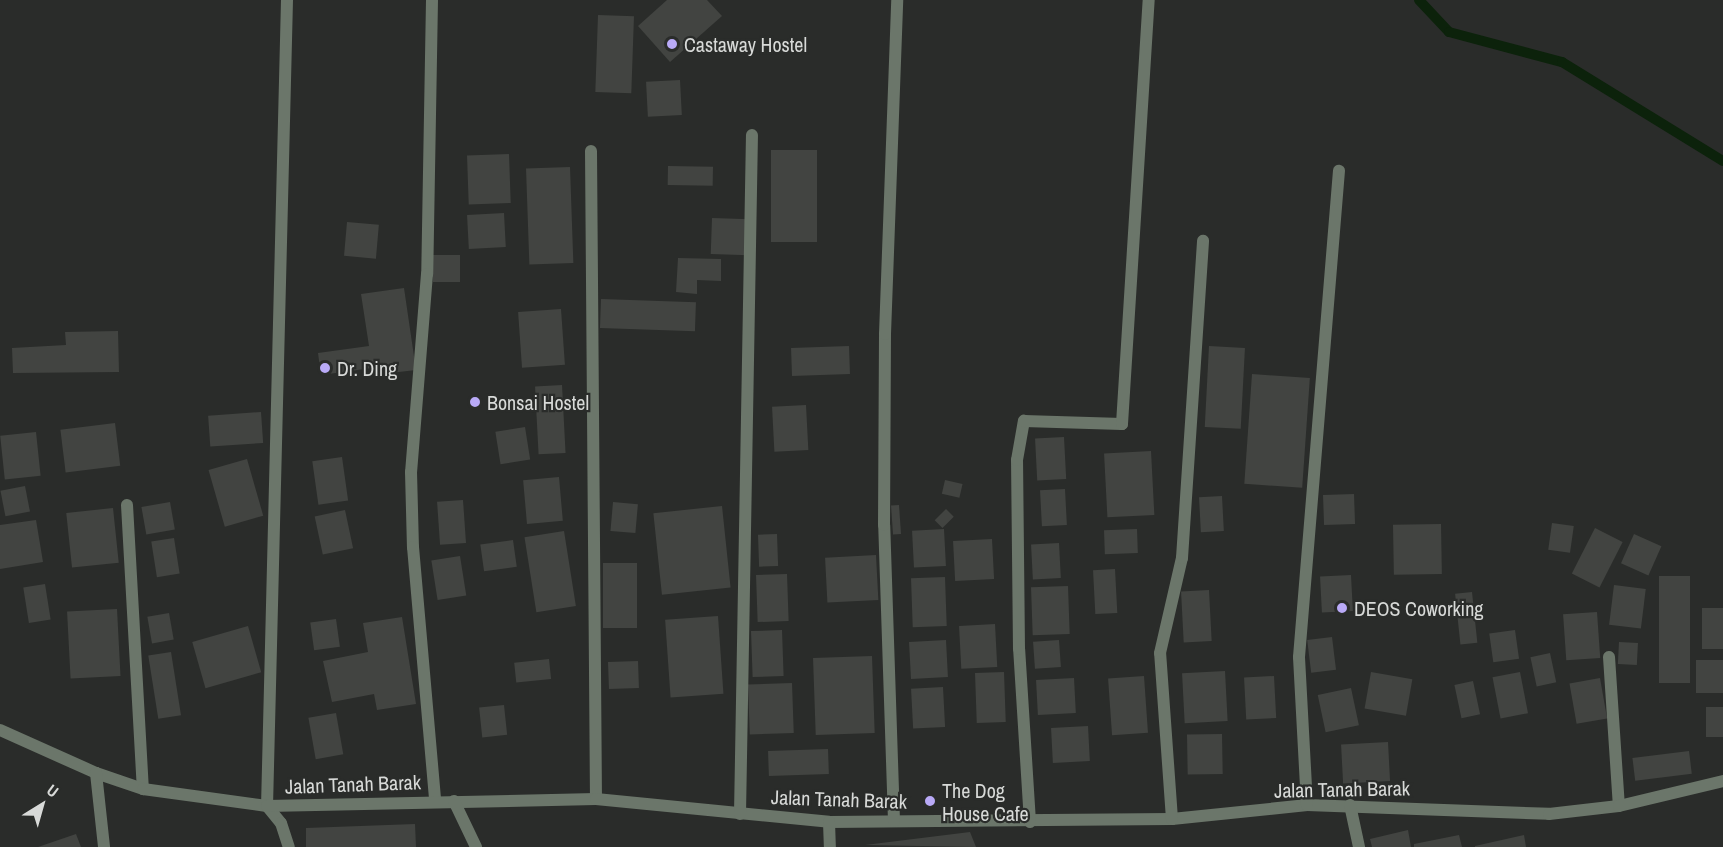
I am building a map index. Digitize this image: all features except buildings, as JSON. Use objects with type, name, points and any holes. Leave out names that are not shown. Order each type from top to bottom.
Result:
[{"type":"street","points":[[287,0],[267,806],[281,823],[289,847]]},
{"type":"street","points":[[432,0],[427,285],[411,472],[413,546],[435,801]]},
{"type":"street","points":[[894,821],[884,525],[885,334],[897,0]]},
{"type":"street","points":[[1030,822],[1019,649],[1017,460],[1024,421],[1122,424],[1149,0]]},
{"type":"street","points":[[740,814],[752,135]]},
{"type":"street","points":[[591,151],[596,799]]},
{"type":"street","points":[[1307,805],[1299,657],[1339,171]]},
{"type":"street","points":[[1172,819],[1160,653],[1182,558],[1203,241]]},
{"type":"street","points":[[127,505],[143,789]]},
{"type":"street","points":[[1609,657],[1619,806]]},
{"type":"street","name":"Jalan Tanah Barak","points":[[0,730],[96,773],[143,789],[267,806],[596,799],[829,822],[1172,819],[1307,805],[1549,814],[1619,806],[1723,781]]},
{"type":"street","points":[[96,773],[104,847]]},
{"type":"street","points":[[454,801],[476,847]]},
{"type":"street","points":[[1350,805],[1359,847]]},
{"type":"street","points":[[829,822],[830,847]]},
{"type":"waterway","points":[[1419,0],[1449,32],[1562,62],[1723,161]]},
{"type":"place","name":"Castaway Hostel","points":[[672,44]]},
{"type":"place","name":"Dr. Ding","points":[[325,368]]},
{"type":"place","name":"Bonsai Hostel","points":[[475,402]]},
{"type":"place","name":"DEOS Coworking","points":[[1342,608]]},
{"type":"place","name":"The Dog House Cafe","points":[[930,801]]}]
